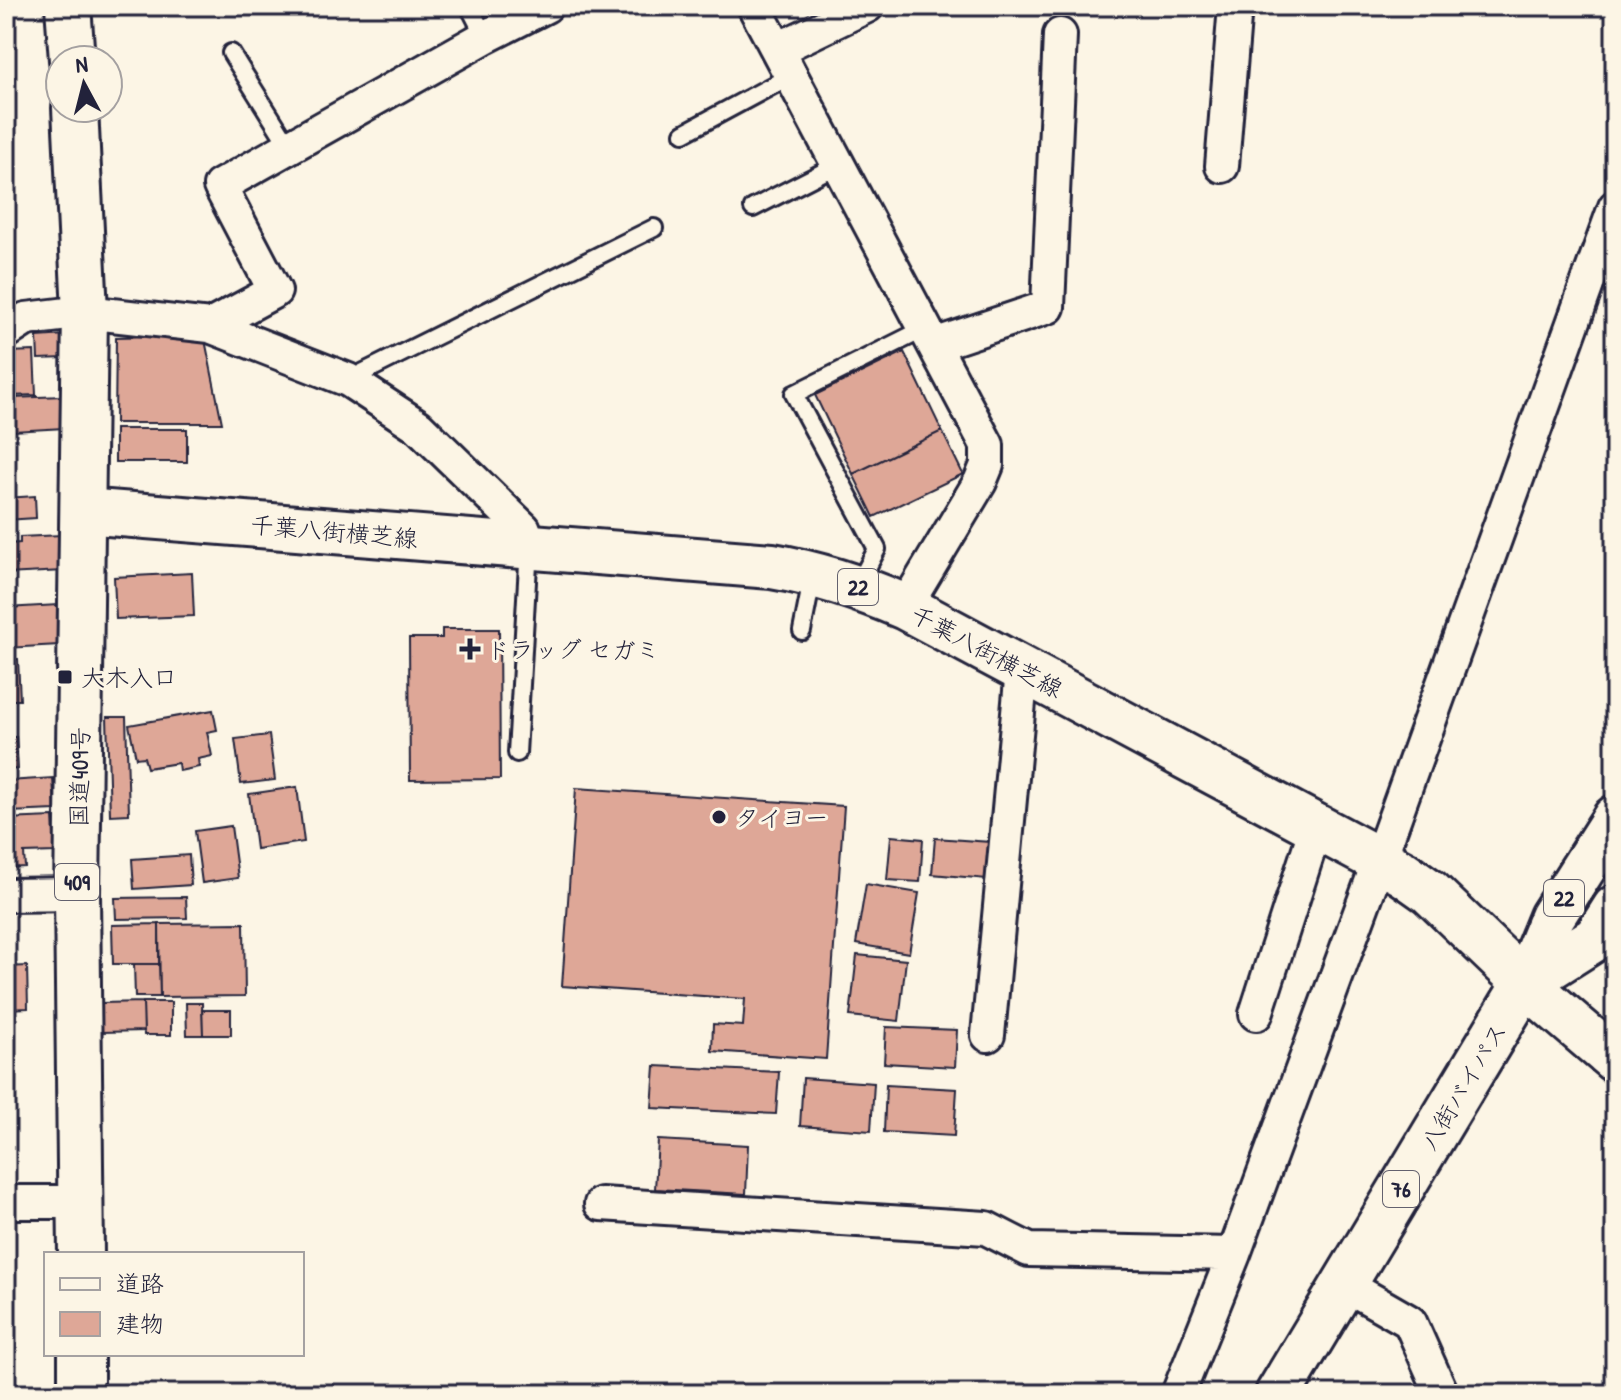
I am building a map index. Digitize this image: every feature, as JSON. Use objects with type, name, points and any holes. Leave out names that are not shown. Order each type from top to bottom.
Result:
[{"type":"main road","points":[[68,6],[71,44]]},
{"type":"main road","name":"国道409号","points":[[76,124],[85,312],[77,894],[81,1252]]},
{"type":"main road","name":"千葉八街横芝線","points":[[83,511],[772,566],[813,573],[858,587],[905,607],[1379,861],[1430,892],[1525,983],[1615,1060]]},
{"type":"main road","name":"八街バイパス","points":[[1278,1394],[1525,983],[1552,917],[1615,818]]},
{"type":"main road","name":"八街バイパス","points":[[1525,983],[1596,938],[1615,908]]},
{"type":"main road","points":[[81,1356],[81,1394]]},
{"type":"street","points":[[210,326],[275,291],[220,186],[546,6]]},
{"type":"street","points":[[754,6],[839,164],[924,339],[987,445],[987,465],[980,482],[905,607]]},
{"type":"street","points":[[785,62],[867,6]]},
{"type":"street","points":[[1222,166],[1235,6]]},
{"type":"street","points":[[924,339],[1048,307],[1060,35]]},
{"type":"street","points":[[1178,1394],[1234,1254],[1379,861],[1615,207]]},
{"type":"street","points":[[6,332],[26,319],[85,312],[210,326],[348,380],[418,426],[524,529],[529,547]]},
{"type":"street","points":[[988,1035],[1022,670]]},
{"type":"street","points":[[1256,1014],[1316,827]]},
{"type":"street","points":[[6,895],[77,894]]},
{"type":"street","points":[[6,1202],[80,1202]]},
{"type":"street","points":[[601,1204],[986,1228],[1029,1250],[1234,1254]]},
{"type":"street","points":[[1344,1284],[1410,1322],[1442,1394]]},
{"type":"lane","points":[[469,6],[485,37]]},
{"type":"lane","points":[[231,53],[289,146]]},
{"type":"lane","points":[[684,133],[785,62]]},
{"type":"lane","points":[[753,208],[839,164]]},
{"type":"lane","points":[[348,380],[654,228]]},
{"type":"lane","points":[[858,587],[877,549],[794,394],[924,339]]},
{"type":"lane","points":[[517,753],[529,547]]},
{"type":"lane","points":[[802,631],[813,573]]},
{"type":"building","points":[[66,335],[66,358],[38,359],[37,337]]},
{"type":"building","points":[[204,335],[222,423],[115,423],[116,337]]},
{"type":"building","points":[[34,351],[36,395],[10,396],[8,352]]},
{"type":"building","points":[[904,352],[942,431],[853,474],[815,395]]},
{"type":"building","points":[[63,396],[64,428],[13,431],[12,398]]},
{"type":"building","points":[[115,429],[187,429],[187,462],[115,462]]},
{"type":"building","points":[[942,431],[963,474],[874,517],[853,474]]},
{"type":"building","points":[[35,496],[36,518],[6,520],[6,498]]},
{"type":"building","points":[[62,535],[63,571],[6,574],[6,544],[20,543],[20,537]]},
{"type":"building","points":[[192,573],[194,616],[116,619],[114,577]]},
{"type":"building","points":[[58,605],[59,645],[6,648],[6,608]]},
{"type":"building","points":[[442,629],[499,629],[500,779],[410,780],[409,638],[442,638]]},
{"type":"building","points":[[6,659],[18,659],[20,700],[6,700]]},
{"type":"building","points":[[213,710],[217,730],[207,732],[212,756],[198,759],[199,767],[179,771],[178,763],[147,768],[144,757],[136,758],[129,725]]},
{"type":"building","points":[[107,717],[126,717],[129,814],[110,815]]},
{"type":"building","points":[[269,735],[275,780],[241,784],[235,739]]},
{"type":"building","points":[[6,737],[16,737],[18,769],[6,770]]},
{"type":"building","points":[[53,778],[55,810],[9,812],[8,781]]},
{"type":"building","points":[[297,787],[304,842],[256,849],[249,794]]},
{"type":"building","points":[[576,788],[844,806],[826,1059],[712,1051],[713,1024],[743,1026],[745,999],[562,986]]},
{"type":"building","points":[[53,817],[55,852],[24,853],[25,867],[6,868],[6,819]]},
{"type":"building","points":[[231,826],[238,878],[202,883],[195,831]]},
{"type":"building","points":[[891,836],[923,839],[920,882],[887,880]]},
{"type":"building","points":[[935,838],[990,842],[987,879],[932,874]]},
{"type":"building","points":[[189,855],[191,885],[134,889],[132,859]]},
{"type":"building","points":[[866,884],[919,893],[909,953],[856,944]]},
{"type":"building","points":[[186,897],[187,918],[116,919],[115,898]]},
{"type":"building","points":[[244,923],[245,996],[160,997],[159,924]]},
{"type":"building","points":[[159,924],[159,964],[113,964],[112,925]]},
{"type":"building","points":[[857,955],[906,960],[899,1021],[850,1016]]},
{"type":"building","points":[[134,964],[159,964],[160,997],[135,997]]},
{"type":"building","points":[[27,966],[28,1008],[6,1009],[7,967]]},
{"type":"building","points":[[143,1002],[171,1002],[171,1035],[144,1035]]},
{"type":"building","points":[[143,1002],[144,1031],[102,1032],[102,1003]]},
{"type":"building","points":[[186,1003],[202,1003],[203,1035],[187,1035]]},
{"type":"building","points":[[202,1010],[231,1010],[231,1035],[203,1035]]},
{"type":"building","points":[[886,1027],[957,1030],[955,1067],[884,1063]]},
{"type":"building","points":[[655,1066],[779,1072],[776,1114],[652,1108]]},
{"type":"building","points":[[803,1078],[874,1083],[871,1131],[800,1126]]},
{"type":"building","points":[[886,1085],[957,1089],[954,1136],[884,1132]]},
{"type":"building","points":[[658,1140],[748,1145],[746,1194],[655,1189]]},
{"type":"place","name":"ドラッグ セガミ","points":[[470,649]]},
{"type":"place","name":"大木入口","points":[[65,677]]},
{"type":"place","name":"タイヨー","points":[[719,817]]}]
